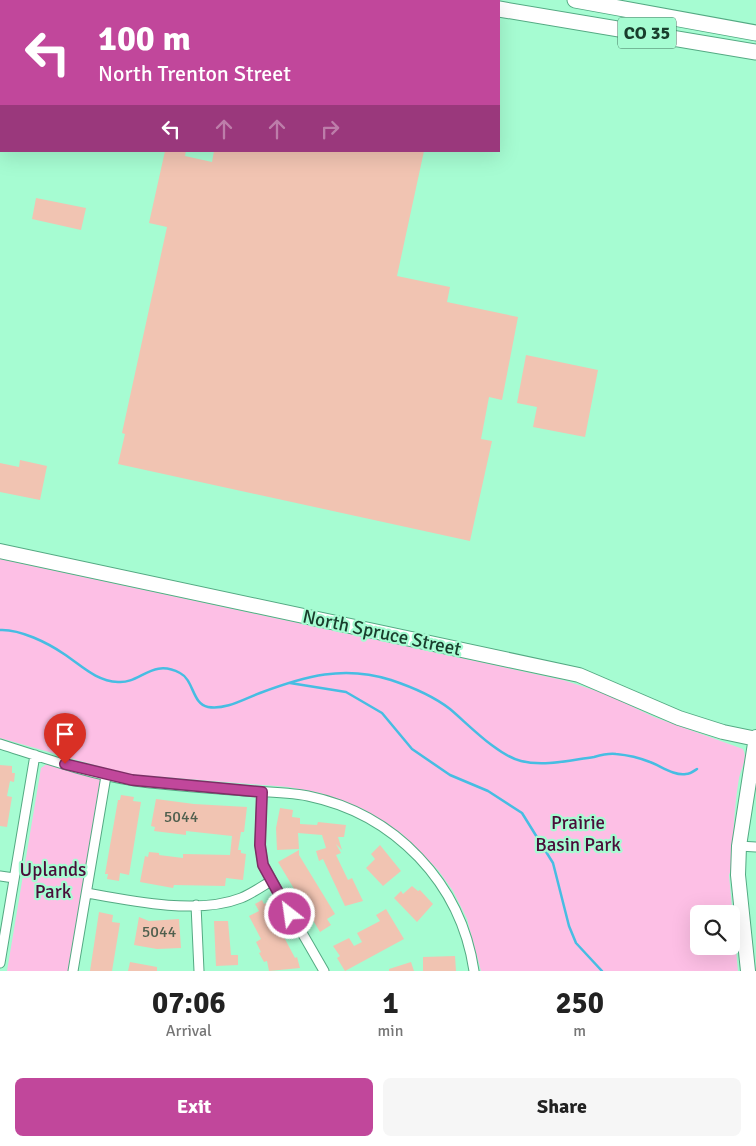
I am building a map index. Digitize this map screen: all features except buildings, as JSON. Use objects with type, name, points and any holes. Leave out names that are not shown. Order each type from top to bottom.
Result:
[{"type":"main road","name":"CO 35","points":[[575,0],[756,33]]},
{"type":"main road","name":"CO 35","points":[[500,9],[756,52]]},
{"type":"street","name":"North Spruce Street","points":[[0,551],[579,675],[679,718],[723,732],[756,739]]},
{"type":"street","points":[[748,971],[738,875],[739,846],[756,739]]},
{"type":"street","points":[[0,744],[106,776],[170,785],[306,795],[350,808],[380,824],[402,840],[424,860],[458,911],[474,971]]},
{"type":"street","points":[[0,963],[35,755]]},
{"type":"street","points":[[74,971],[106,776]]},
{"type":"street","points":[[262,792],[260,845],[263,865],[324,971]]},
{"type":"street","points":[[739,846],[756,847]]},
{"type":"street","points":[[0,876],[14,878]]},
{"type":"street","points":[[87,893],[143,903],[196,905],[239,899],[271,881]]},
{"type":"street","points":[[196,905],[199,971]]},
{"type":"green space","name":"Prairie Basin Park","points":[[0,559],[563,680],[606,694],[654,717],[743,749],[744,760],[737,789],[732,867],[729,875],[732,905],[690,905],[690,955],[736,955],[738,971],[481,971],[467,919],[453,891],[438,870],[402,834],[363,809],[320,793],[288,787],[126,774],[0,738]]},
{"type":"green space","name":"Uplands Park","points":[[48,763],[101,779],[70,971],[7,971],[41,768]]},
{"type":"waterway","points":[[0,630],[25,634],[42,641],[96,676],[110,681],[126,682],[154,670],[170,669],[185,676],[196,697],[203,705],[208,707],[215,708],[235,703],[309,677],[325,674],[357,673],[391,680],[429,696],[450,709],[502,753],[521,761],[548,763],[613,754],[642,759],[677,774],[687,774],[697,769]]},
{"type":"waterway","points":[[290,683],[346,692],[382,713],[412,749],[450,775],[488,791],[522,813],[553,863],[569,926],[576,943],[602,971]]},
{"type":"route","points":[[65,764],[106,776],[132,780],[262,792],[260,845],[263,865],[290,914]]}]
